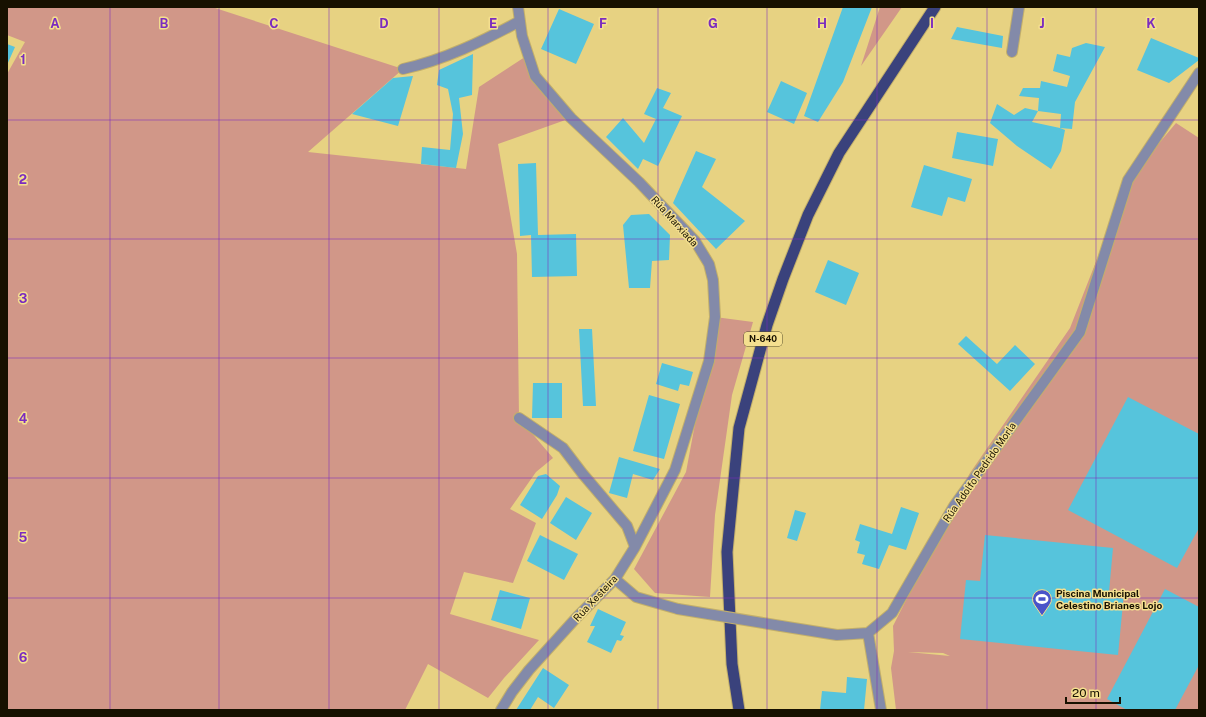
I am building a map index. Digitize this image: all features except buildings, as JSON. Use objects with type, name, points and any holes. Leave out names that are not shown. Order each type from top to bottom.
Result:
[{"type":"highway","name":"N-640","points":[[739,710],[732,664],[727,552],[739,428],[767,326],[783,279],[808,215],[839,153],[936,7]]},
{"type":"street","name":"Rúa Marxiada","points":[[518,7],[522,36],[535,76],[571,118],[639,182],[695,241],[711,270],[715,317],[709,361],[676,470],[635,547]]},
{"type":"street","points":[[1012,52],[1020,7]]},
{"type":"street","points":[[403,69],[416,66],[478,43],[520,21]]},
{"type":"street","name":"Rúa Adolfo Pedrido Morla","points":[[868,633],[892,613],[954,506],[1080,332],[1128,180],[1199,73]]},
{"type":"street","points":[[519,418],[563,448],[627,526],[635,547]]},
{"type":"street","name":"Rúa Xesteira","points":[[501,710],[512,692],[529,670],[577,617],[615,579],[635,547]]},
{"type":"street","points":[[615,579],[636,597],[678,609],[837,635],[868,633],[880,710]]},
{"type":"shaded area","points":[[7,7],[212,7],[403,69],[308,152],[466,169],[479,87],[528,55],[535,76],[571,118],[498,144],[517,254],[519,418],[553,458],[536,472],[510,509],[536,523],[513,583],[464,572],[450,614],[539,640],[488,698],[428,664],[405,710],[7,710],[7,74],[25,42],[7,35]]},
{"type":"shaded area","points":[[880,7],[902,7],[861,66]]},
{"type":"shaded area","points":[[1176,123],[1199,138],[1199,710],[896,710],[891,668],[894,651],[893,626],[970,473],[1070,328],[1128,180]],"holes":[[[908,652],[943,653],[950,656]]]},
{"type":"shaded area","points":[[715,317],[753,322],[732,395],[715,515],[710,597],[655,593],[634,569],[686,472]]},
{"type":"place","name":"Piscina Municipal Celestino Brianes Lojo","points":[[1042,616]]}]
